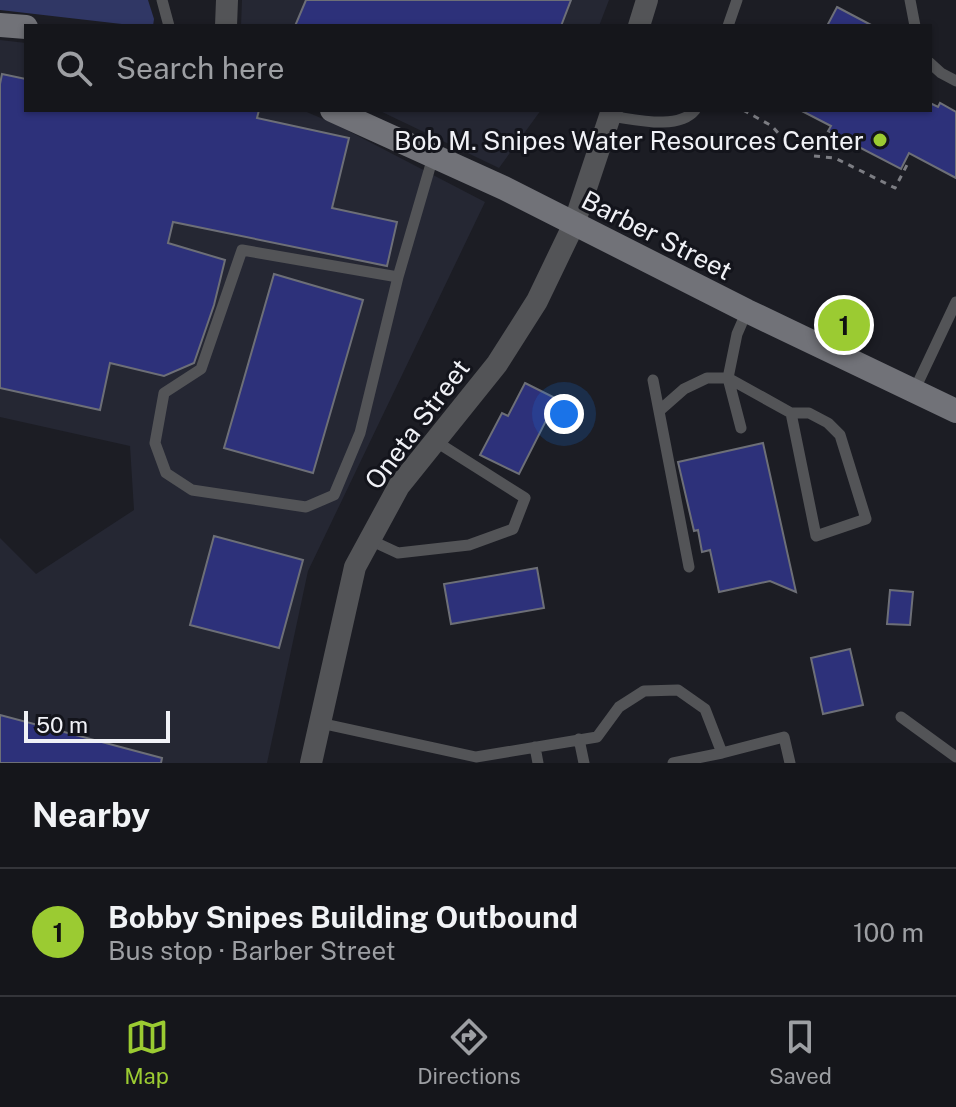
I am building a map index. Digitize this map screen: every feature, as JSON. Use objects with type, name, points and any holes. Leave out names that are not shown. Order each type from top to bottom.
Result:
[{"type":"street","points":[[226,24],[227,0]]},
{"type":"street","points":[[640,24],[647,0]]},
{"type":"street","points":[[0,25],[24,27]]},
{"type":"street","name":"Barber Street","points":[[336,112],[504,188],[747,311],[956,411]]},
{"type":"street","name":"Oneta Street","points":[[311,763],[355,567],[399,486],[497,364],[537,301],[574,224],[611,113]]},
{"type":"lane","points":[[162,0],[168,24]]},
{"type":"lane","points":[[729,24],[737,0]]},
{"type":"lane","points":[[910,0],[915,24]]},
{"type":"lane","points":[[932,65],[956,81]]},
{"type":"lane","points":[[611,113],[670,122],[693,112]]},
{"type":"lane","points":[[398,277],[242,250],[201,369],[164,393],[155,443],[166,473],[192,490],[306,507],[334,495],[360,433],[398,277],[433,157]]},
{"type":"lane","points":[[914,391],[956,302]]},
{"type":"lane","points":[[741,428],[728,378],[737,334],[747,311]]},
{"type":"lane","points":[[659,411],[684,389],[707,378],[728,378],[791,413],[809,413],[828,423],[840,435],[866,519],[816,536],[791,413]]},
{"type":"lane","points":[[653,380],[689,567]]},
{"type":"lane","points":[[370,540],[398,553],[469,545],[513,529],[525,498],[435,441]]},
{"type":"lane","points":[[320,723],[476,757],[597,737],[619,707],[644,691],[678,690],[705,709],[722,753]]},
{"type":"lane","points":[[901,717],[956,757]]},
{"type":"lane","points":[[673,763],[784,737],[790,763]]},
{"type":"lane","points":[[579,739],[584,763]]},
{"type":"lane","points":[[535,747],[538,763]]},
{"type":"path","points":[[747,112],[772,126],[780,135]]},
{"type":"path","points":[[814,156],[835,158],[895,188],[909,161]]},
{"type":"shaded area","points":[[0,0],[148,0],[154,19],[153,24],[122,24],[0,10]]},
{"type":"shaded area","points":[[242,0],[609,0],[600,24],[241,24]]},
{"type":"shaded area","points":[[0,40],[24,43],[24,112],[307,112],[485,202],[308,571],[267,763],[0,763],[0,538],[36,574],[134,510],[130,446],[0,417]]},
{"type":"shaded area","points":[[382,112],[540,112],[499,168]]},
{"type":"building","points":[[306,0],[571,0],[562,24],[296,24]]},
{"type":"building","points":[[837,7],[869,24],[828,24]]},
{"type":"building","points":[[2,74],[24,79],[24,112],[258,112],[257,118],[349,138],[332,208],[397,222],[387,266],[173,222],[168,243],[225,260],[214,305],[194,363],[164,376],[110,363],[100,410],[0,388]]},
{"type":"building","name":"Bob M. Snipes Water Resources Center","points":[[940,103],[956,112],[956,178],[909,153],[901,169],[828,131],[831,126],[804,112],[932,112],[932,104],[938,107]]},
{"type":"building","points":[[274,274],[363,300],[313,473],[224,448]]},
{"type":"building","points":[[525,383],[557,399],[519,474],[480,455],[502,413],[508,416]]},
{"type":"building","points":[[763,443],[796,592],[770,581],[719,592],[710,550],[702,552],[698,530],[694,531],[678,462]]},
{"type":"building","points":[[214,536],[303,560],[279,648],[190,625]]},
{"type":"building","points":[[537,568],[544,608],[451,624],[444,584]]},
{"type":"building","points":[[890,590],[913,592],[910,625],[887,624]]},
{"type":"building","points":[[850,649],[863,705],[823,714],[811,658]]},
{"type":"building","points":[[0,715],[162,758],[161,763],[0,763]]},
{"type":"place","name":"Bob M. Snipes Water Resources Center","points":[[880,140]]},
{"type":"place","name":"Bobby Snipes Building Outbound","points":[[844,325]]}]
